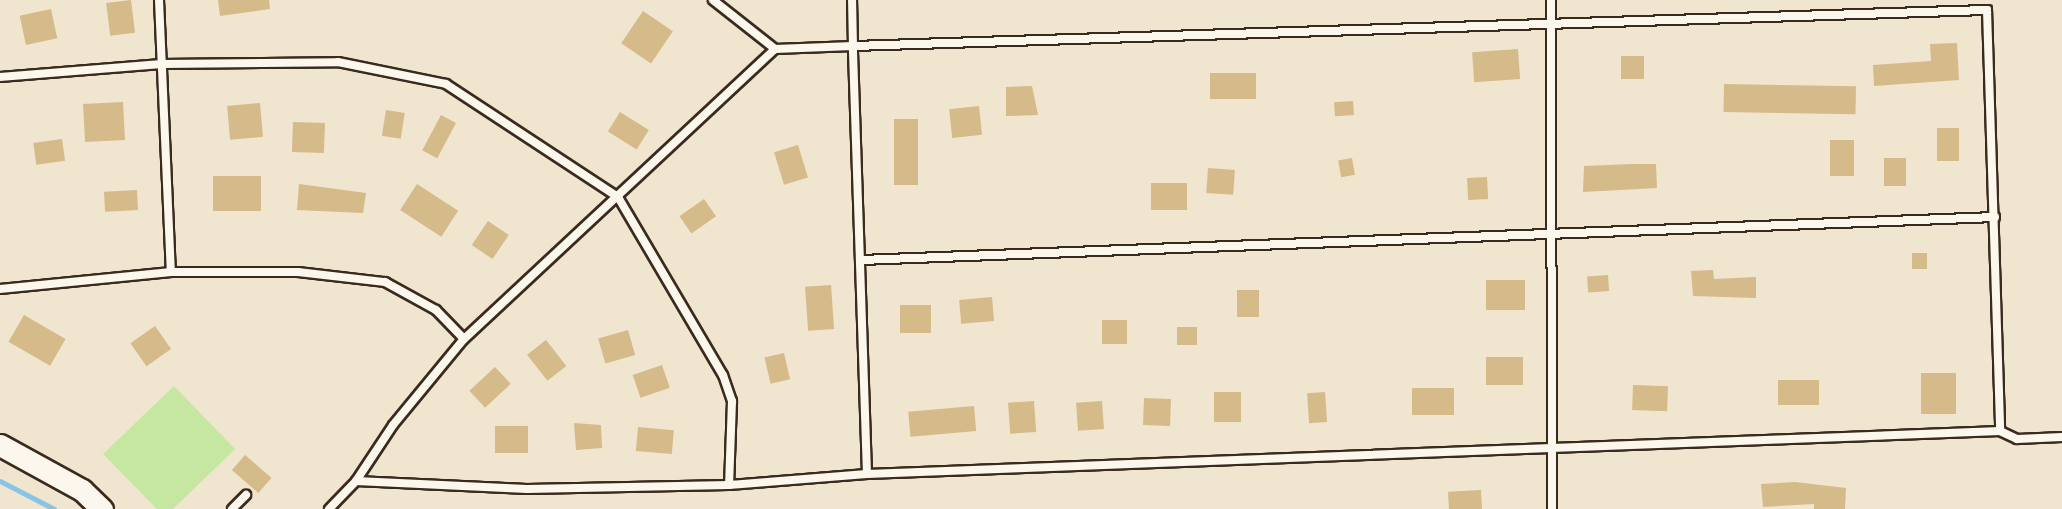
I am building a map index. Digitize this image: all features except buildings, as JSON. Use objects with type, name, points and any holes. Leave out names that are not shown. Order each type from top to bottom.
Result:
[{"type":"street","points":[[0,444],[82,490],[102,509]]},
{"type":"lane","points":[[159,0],[171,272]]},
{"type":"lane","points":[[713,0],[776,49],[1551,25],[1986,5],[1995,217],[2000,431]]},
{"type":"lane","points":[[852,0],[867,474]]},
{"type":"lane","points":[[1551,0],[1552,509]]},
{"type":"lane","points":[[329,509],[356,481],[393,425],[464,339],[776,49]]},
{"type":"lane","points":[[0,77],[161,64],[338,62],[447,84],[618,197],[723,375],[732,401],[729,484]]},
{"type":"lane","points":[[861,260],[1552,237],[1995,217]]},
{"type":"lane","points":[[0,289],[171,272],[298,272],[385,282],[436,310],[464,339]]},
{"type":"lane","points":[[356,481],[526,489],[729,484],[867,474],[2000,431],[2017,439],[2062,437]]},
{"type":"lane","points":[[232,509],[246,495]]},
{"type":"green space","points":[[174,386],[235,449],[173,509],[157,509],[103,454]]},
{"type":"waterway","points":[[0,481],[54,509]]}]
